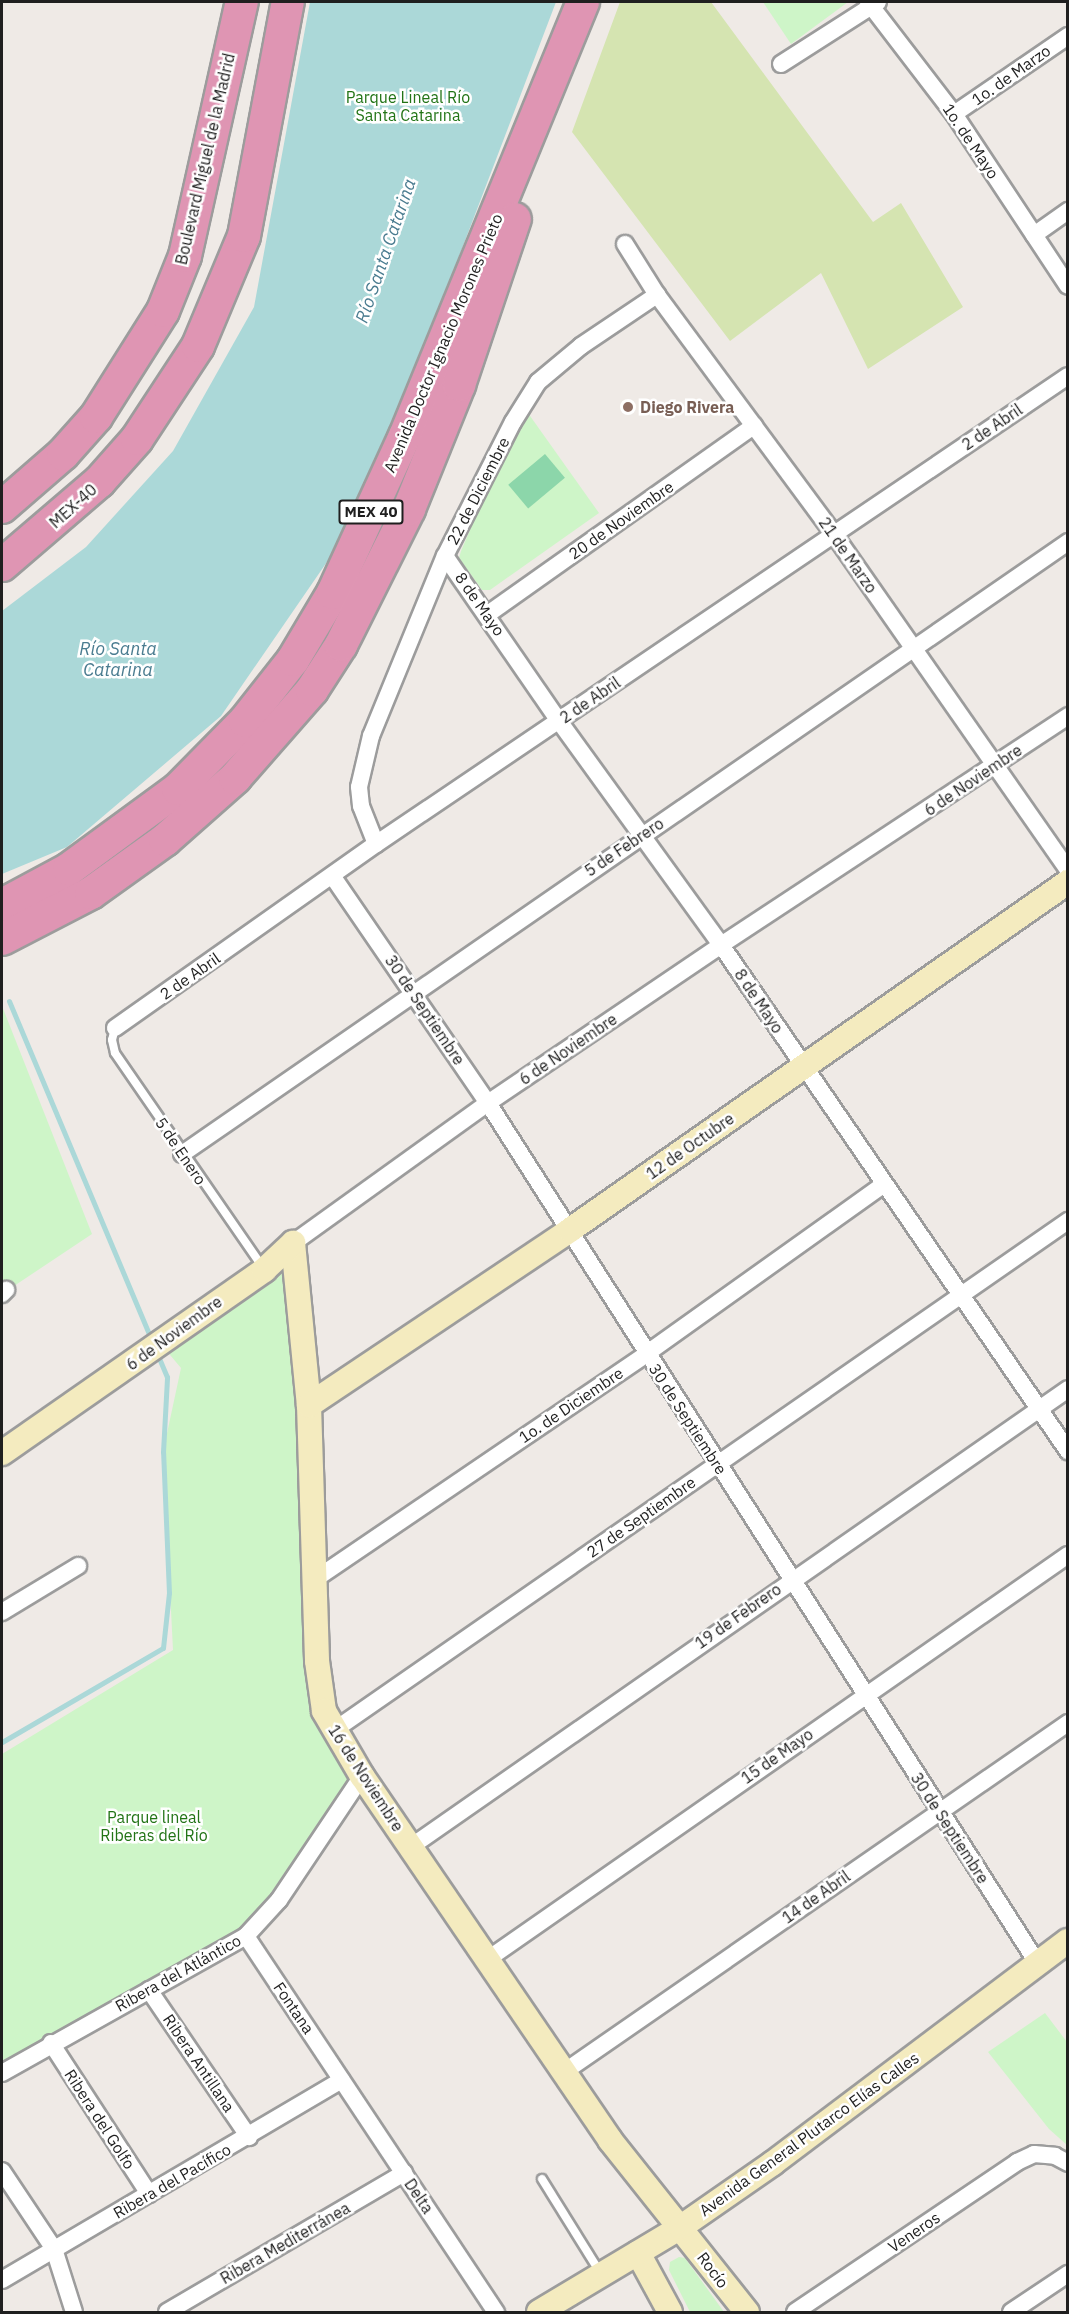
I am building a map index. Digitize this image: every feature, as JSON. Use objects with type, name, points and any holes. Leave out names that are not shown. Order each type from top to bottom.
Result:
[{"type":"highway","name":"MEX-40","points":[[2,565],[71,510],[137,439],[198,346],[244,236],[288,2]]},
{"type":"highway","name":"Avenida Doctor Ignacio Morones Prieto","points":[[2,905],[69,869],[178,789],[245,722],[293,660],[333,593],[405,436],[583,2]]},
{"type":"highway","name":"Boulevard Miguel de la Madrid","points":[[2,507],[63,454],[96,417],[164,311],[185,256],[241,3]]},
{"type":"highway","name":"Avenida Doctor Ignacio Morones Prieto","points":[[2,939],[91,893],[165,840],[236,778],[312,690],[372,586],[409,509],[459,385],[510,236],[533,128]]},
{"type":"street","points":[[781,64],[873,3]]},
{"type":"street","name":"1o. de Mayo","points":[[873,3],[954,114],[1068,286]]},
{"type":"street","name":"1o. de Marzo","points":[[954,114],[1068,36]]},
{"type":"street","points":[[1034,235],[1068,211]]},
{"type":"street","name":"21 de Marzo","points":[[625,244],[657,295],[833,533],[997,765],[1068,870]]},
{"type":"street","name":"22 de Diciembre","points":[[376,844],[361,806],[363,764],[445,556],[533,388],[581,346],[657,295]]},
{"type":"street","name":"2 de Abril","points":[[116,1028],[333,877],[376,844],[1068,376]]},
{"type":"street","name":"20 de Noviembre","points":[[488,614],[754,426]]},
{"type":"street","name":"5 de Febrero","points":[[182,1154],[413,992],[1068,542]]},
{"type":"street","name":"8 de Mayo","points":[[445,556],[488,614],[559,721],[640,836],[721,945],[1068,1451]]},
{"type":"street","name":"6 de Noviembre","points":[[2,1453],[81,1400],[264,1269],[293,1243],[488,1103],[721,945],[1068,716]]},
{"type":"street","name":"30 de Septiembre","points":[[333,877],[488,1103],[646,1354],[1038,1964]]},
{"type":"street","name":"12 de Octubre","points":[[309,1405],[570,1230],[1068,882]]},
{"type":"street","name":"1o. de Diciembre","points":[[314,1580],[646,1354],[884,1185]]},
{"type":"street","name":"27 de Septiembre","points":[[333,1731],[1068,1221]]},
{"type":"street","name":"16 de Noviembre","points":[[293,1243],[309,1405],[314,1580],[321,1694],[333,1731],[639,2179],[681,2227]]},
{"type":"street","name":"19 de Febrero","points":[[412,1846],[791,1579],[1068,1389]]},
{"type":"street","name":"15 de Mayo","points":[[488,1959],[1068,1555]]},
{"type":"street","points":[[2,1612],[78,1566]]},
{"type":"street","name":"14 de Abril","points":[[564,2072],[1068,1723]]},
{"type":"street","name":"Ribera del Atlántico","points":[[2,2073],[51,2043],[246,1936],[279,1900],[362,1776]]},
{"type":"street","name":"Fontana","points":[[246,1936],[342,2080]]},
{"type":"street","name":"Avenida General Plutarco Elías Calles","points":[[539,2313],[681,2227],[773,2163],[1068,1941]]},
{"type":"street","name":"Ribera Antillana","points":[[149,1990],[249,2137]]},
{"type":"street","name":"Ribera del Golfo","points":[[51,2043],[149,2194]]},
{"type":"street","name":"Ribera del Pacífico","points":[[2,2280],[249,2137],[342,2080]]},
{"type":"street","name":"Delta","points":[[342,2080],[496,2313]]},
{"type":"street","name":"Veneros","points":[[795,2313],[1034,2154],[1055,2156],[1068,2163]]},
{"type":"street","points":[[2,2171],[54,2249],[74,2313]]},
{"type":"street","name":"Ribera Mediterránea","points":[[167,2313],[404,2173]]},
{"type":"street","name":"Rocío","points":[[681,2227],[747,2313]]},
{"type":"street","points":[[638,2253],[670,2313]]},
{"type":"street","points":[[1011,2313],[1068,2274]]},
{"type":"lane","name":"5 de Enero","points":[[116,1028],[112,1040],[115,1053],[182,1154],[264,1269]]},
{"type":"lane","points":[[542,2179],[602,2274]]},
{"type":"green space","points":[[620,2],[711,2],[873,222],[901,203],[963,307],[868,369],[821,273],[730,341],[572,132]]},
{"type":"green space","points":[[763,2],[848,2],[791,44]]},
{"type":"green space","points":[[523,406],[599,513],[490,590],[482,590],[459,558]]},
{"type":"green space","points":[[545,454],[565,478],[528,509],[508,485]]},
{"type":"green space","points":[[2,1006],[92,1234],[2,1294]]},
{"type":"green space","name":"Parque lineal Riberas del Río","points":[[293,1243],[317,1660],[362,1776],[260,1923],[2,2075],[2,1754],[173,1650],[163,1452],[181,1368],[160,1343]]},
{"type":"green space","points":[[1045,2013],[1067,2042],[1067,2145],[1049,2129],[988,2052]]},
{"type":"green space","points":[[679,2257],[685,2258],[724,2312],[690,2312],[669,2270],[670,2262]]},
{"type":"water","name":"Río Santa Catarina","points":[[310,2],[556,2],[362,511],[221,716],[67,847],[2,874],[2,611],[86,547],[173,451],[254,307]]},
{"type":"waterway","points":[[9,1001],[151,1339]]},
{"type":"waterway","points":[[2,1742],[163,1648],[169,1593],[163,1452],[167,1377],[157,1353]]},
{"type":"place","name":"Diego Rivera","points":[[628,407]]},
{"type":"park label","name":"Parque Lineal Río Santa Catarina","points":[[408,106]]}]
